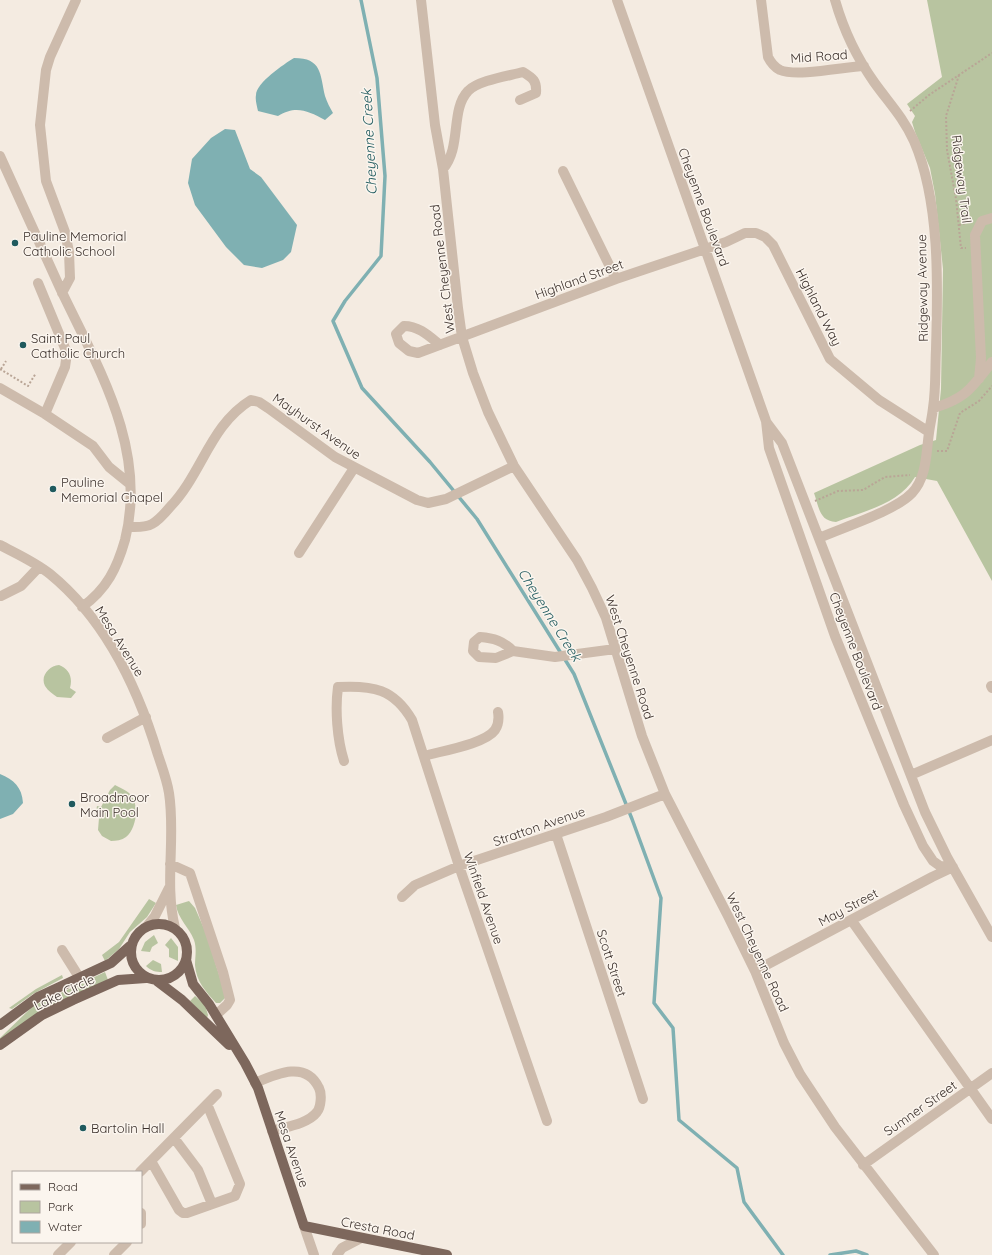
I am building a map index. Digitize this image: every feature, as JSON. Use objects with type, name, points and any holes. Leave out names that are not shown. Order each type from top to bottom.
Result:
[{"type":"main road","points":[[156,923],[166,924],[175,928],[181,934],[186,943],[186,960],[175,975],[167,979],[157,981],[146,978],[131,961],[130,946],[134,938],[147,926],[156,923]]},
{"type":"main road","name":"Lake Circle","points":[[2,1020],[38,997],[111,963],[130,946]]},
{"type":"main road","name":"Mesa Avenue","points":[[186,960],[194,984],[216,1015],[255,1083],[304,1226]]},
{"type":"main road","name":"Lake Circle","points":[[0,1046],[42,1016],[72,1000],[118,980],[146,978]]},
{"type":"main road","name":"Mesa Avenue","points":[[157,981],[182,1000],[238,1054]]},
{"type":"main road","name":"Cresta Road","points":[[304,1226],[447,1255]]},
{"type":"street","points":[[62,293],[70,278],[69,252],[65,232],[46,181],[40,125],[46,70],[50,57],[76,0]]},
{"type":"street","name":"West Cheyenne Road","points":[[421,0],[436,125],[443,169],[462,337],[473,373],[488,412],[514,466],[584,573],[606,618],[642,736],[665,794],[755,971],[784,1043],[800,1074],[815,1100],[863,1165],[934,1255]]},
{"type":"street","name":"Cheyenne Boulevard","points":[[617,0],[767,423],[769,448],[835,636],[904,806],[923,846],[933,862],[940,866],[953,867]]},
{"type":"street","name":"Mid Road","points":[[761,0],[768,57],[772,64],[779,69],[787,72],[800,72],[864,66]]},
{"type":"street","name":"Ridgeway Avenue","points":[[819,538],[887,509],[912,493],[923,473],[934,408],[937,267],[928,185],[923,165],[902,117],[873,82],[848,34],[835,0]]},
{"type":"street","points":[[443,169],[450,161],[454,146],[456,123],[462,103],[468,91],[482,83],[523,72],[532,77],[537,84],[536,93],[520,100]]},
{"type":"street","name":"Mesa Avenue","points":[[0,156],[112,400],[127,452],[130,484],[128,527],[115,570],[106,585],[94,598],[82,607],[109,643],[134,687],[146,717],[169,792],[172,828],[169,888],[175,928]]},
{"type":"street","points":[[563,171],[616,279]]},
{"type":"street","points":[[979,379],[982,358],[975,234],[982,221],[992,218]]},
{"type":"street","name":"Highland Way","points":[[706,249],[726,242],[745,232],[756,233],[765,237],[773,245],[830,359],[879,400],[929,432]]},
{"type":"street","name":"Highland Street","points":[[440,345],[616,279],[706,249]]},
{"type":"street","points":[[38,283],[67,353],[65,367],[45,414]]},
{"type":"street","points":[[934,408],[957,399],[967,393],[992,362]]},
{"type":"street","points":[[0,388],[45,414],[93,446],[109,467],[130,484]]},
{"type":"street","name":"Mayhurst Avenue","points":[[128,527],[142,527],[152,524],[163,515],[188,485],[213,438],[233,412],[251,400],[259,402],[307,438],[354,468],[417,500],[428,503],[449,498],[514,466]]},
{"type":"street","name":"Cheyenne Boulevard","points":[[767,423],[782,443],[925,812],[953,867],[992,937]]},
{"type":"street","points":[[299,553],[354,468]]},
{"type":"street","points":[[0,545],[39,567],[67,590],[82,607]]},
{"type":"street","points":[[1,596],[21,586],[39,567]]},
{"type":"street","points":[[513,651],[555,657],[616,649]]},
{"type":"street","name":"Winfield Avenue","points":[[344,761],[338,740],[338,687],[355,686],[385,692],[394,696],[404,705],[412,720],[459,866],[547,1121]]},
{"type":"street","points":[[424,756],[484,738],[494,731],[499,722],[498,712]]},
{"type":"street","points":[[107,738],[146,717]]},
{"type":"street","points":[[911,775],[992,740]]},
{"type":"street","name":"Stratton Avenue","points":[[402,897],[415,885],[459,866],[556,834],[665,794]]},
{"type":"street","name":"Scott Street","points":[[556,834],[643,1099]]},
{"type":"street","points":[[170,864],[190,872],[223,972],[230,1000],[227,1005],[216,1015]]},
{"type":"street","name":"May Street","points":[[755,971],[932,876],[953,867]]},
{"type":"street","name":"Mesa Avenue","points":[[147,926],[155,916],[169,888]]},
{"type":"street","points":[[852,920],[992,1119]]},
{"type":"street","points":[[62,950],[80,977]]},
{"type":"street","points":[[255,1083],[292,1071],[304,1073],[316,1082],[320,1091],[320,1105],[317,1112],[306,1120],[272,1131]]},
{"type":"street","name":"Sumner Street","points":[[863,1165],[992,1073]]},
{"type":"street","points":[[141,1171],[217,1094]]},
{"type":"street","points":[[151,1161],[179,1210],[183,1213],[187,1213],[235,1196],[240,1184],[208,1104]]},
{"type":"street","points":[[174,1138],[198,1170],[212,1204]]},
{"type":"street","name":"Mesa Avenue","points":[[304,1226],[314,1255]]},
{"type":"street","points":[[337,1255],[342,1248],[361,1238]]},
{"type":"street","points":[[58,1255],[70,1243]]},
{"type":"street","points":[[114,1255],[126,1243]]},
{"type":"path","points":[[902,117],[929,95],[992,53]]},
{"type":"path","name":"Ridgeway Trail","points":[[959,75],[946,116],[947,150],[956,199],[961,248],[975,248]]},
{"type":"path","points":[[6,361],[1,369],[28,386],[36,373]]},
{"type":"path","points":[[936,451],[947,451],[960,414],[979,401],[992,386]]},
{"type":"path","points":[[806,505],[838,491],[863,490],[885,477],[908,476],[914,473]]},
{"type":"green space","points":[[927,0],[992,0],[992,581],[937,481],[915,477],[900,494],[880,506],[836,522],[830,521],[823,516],[820,512],[814,493],[920,445],[936,440],[941,389],[943,269],[935,194],[930,168],[912,122],[915,116],[907,104],[942,77]]},
{"type":"green space","points":[[59,665],[68,671],[71,680],[70,688],[76,692],[71,698],[57,697],[45,686],[44,679],[46,672],[52,667]]},
{"type":"green space","points":[[115,785],[128,792],[132,797],[135,803],[136,815],[133,828],[130,833],[123,839],[111,841],[102,836],[98,830],[99,818],[95,817],[97,806],[101,807],[110,790]]},
{"type":"green space","points":[[149,899],[156,903],[147,917],[130,932],[119,949],[105,961],[102,955],[119,942]]},
{"type":"green space","points":[[189,901],[195,908],[206,933],[226,997],[220,1003],[216,1003],[205,990],[197,976],[195,965],[195,943],[181,919],[176,905]]},
{"type":"green space","points":[[154,935],[158,943],[152,947],[150,952],[141,951],[145,942]]},
{"type":"green space","points":[[171,938],[178,947],[178,961],[169,957],[169,949],[165,945]]},
{"type":"green space","points":[[153,960],[161,964],[162,972],[154,971],[146,966]]},
{"type":"green space","points":[[105,972],[108,980],[0,1041],[0,1038],[33,1006]]},
{"type":"green space","points":[[62,975],[63,978],[33,994],[12,1009],[9,1008],[36,989]]},
{"type":"green space","points":[[195,996],[205,1005],[208,1015],[207,1018],[190,1001]]},
{"type":"water","points":[[294,58],[310,61],[315,64],[318,69],[325,96],[333,113],[325,120],[302,110],[291,111],[278,116],[258,111],[256,103],[257,90],[271,74]]},
{"type":"water","points":[[225,129],[235,130],[250,169],[261,177],[297,225],[291,252],[283,260],[262,268],[244,265],[226,247],[195,205],[188,183],[192,159],[211,138]]},
{"type":"water","points":[[0,774],[9,779],[19,788],[23,803],[13,814],[0,819]]},
{"type":"waterway","name":"Cheyenne Creek","points":[[361,0],[377,78],[385,176],[381,256],[345,301],[333,321],[362,388],[430,462],[477,519],[574,674],[632,819],[661,898],[654,1003],[673,1028],[679,1120],[737,1168],[744,1202],[783,1255]]},
{"type":"waterway","name":"Cheyenne Creek","points":[[830,1255],[856,1251],[867,1255]]},
{"type":"place","name":"Pauline Memorial Catholic School","points":[[15,243]]},
{"type":"place","name":"Saint Paul Catholic Church","points":[[23,345]]},
{"type":"place","name":"Pauline Memorial Chapel","points":[[53,489]]},
{"type":"place","name":"Broadmoor Main Pool","points":[[72,804]]},
{"type":"place","name":"Bartolin Hall","points":[[83,1128]]}]
